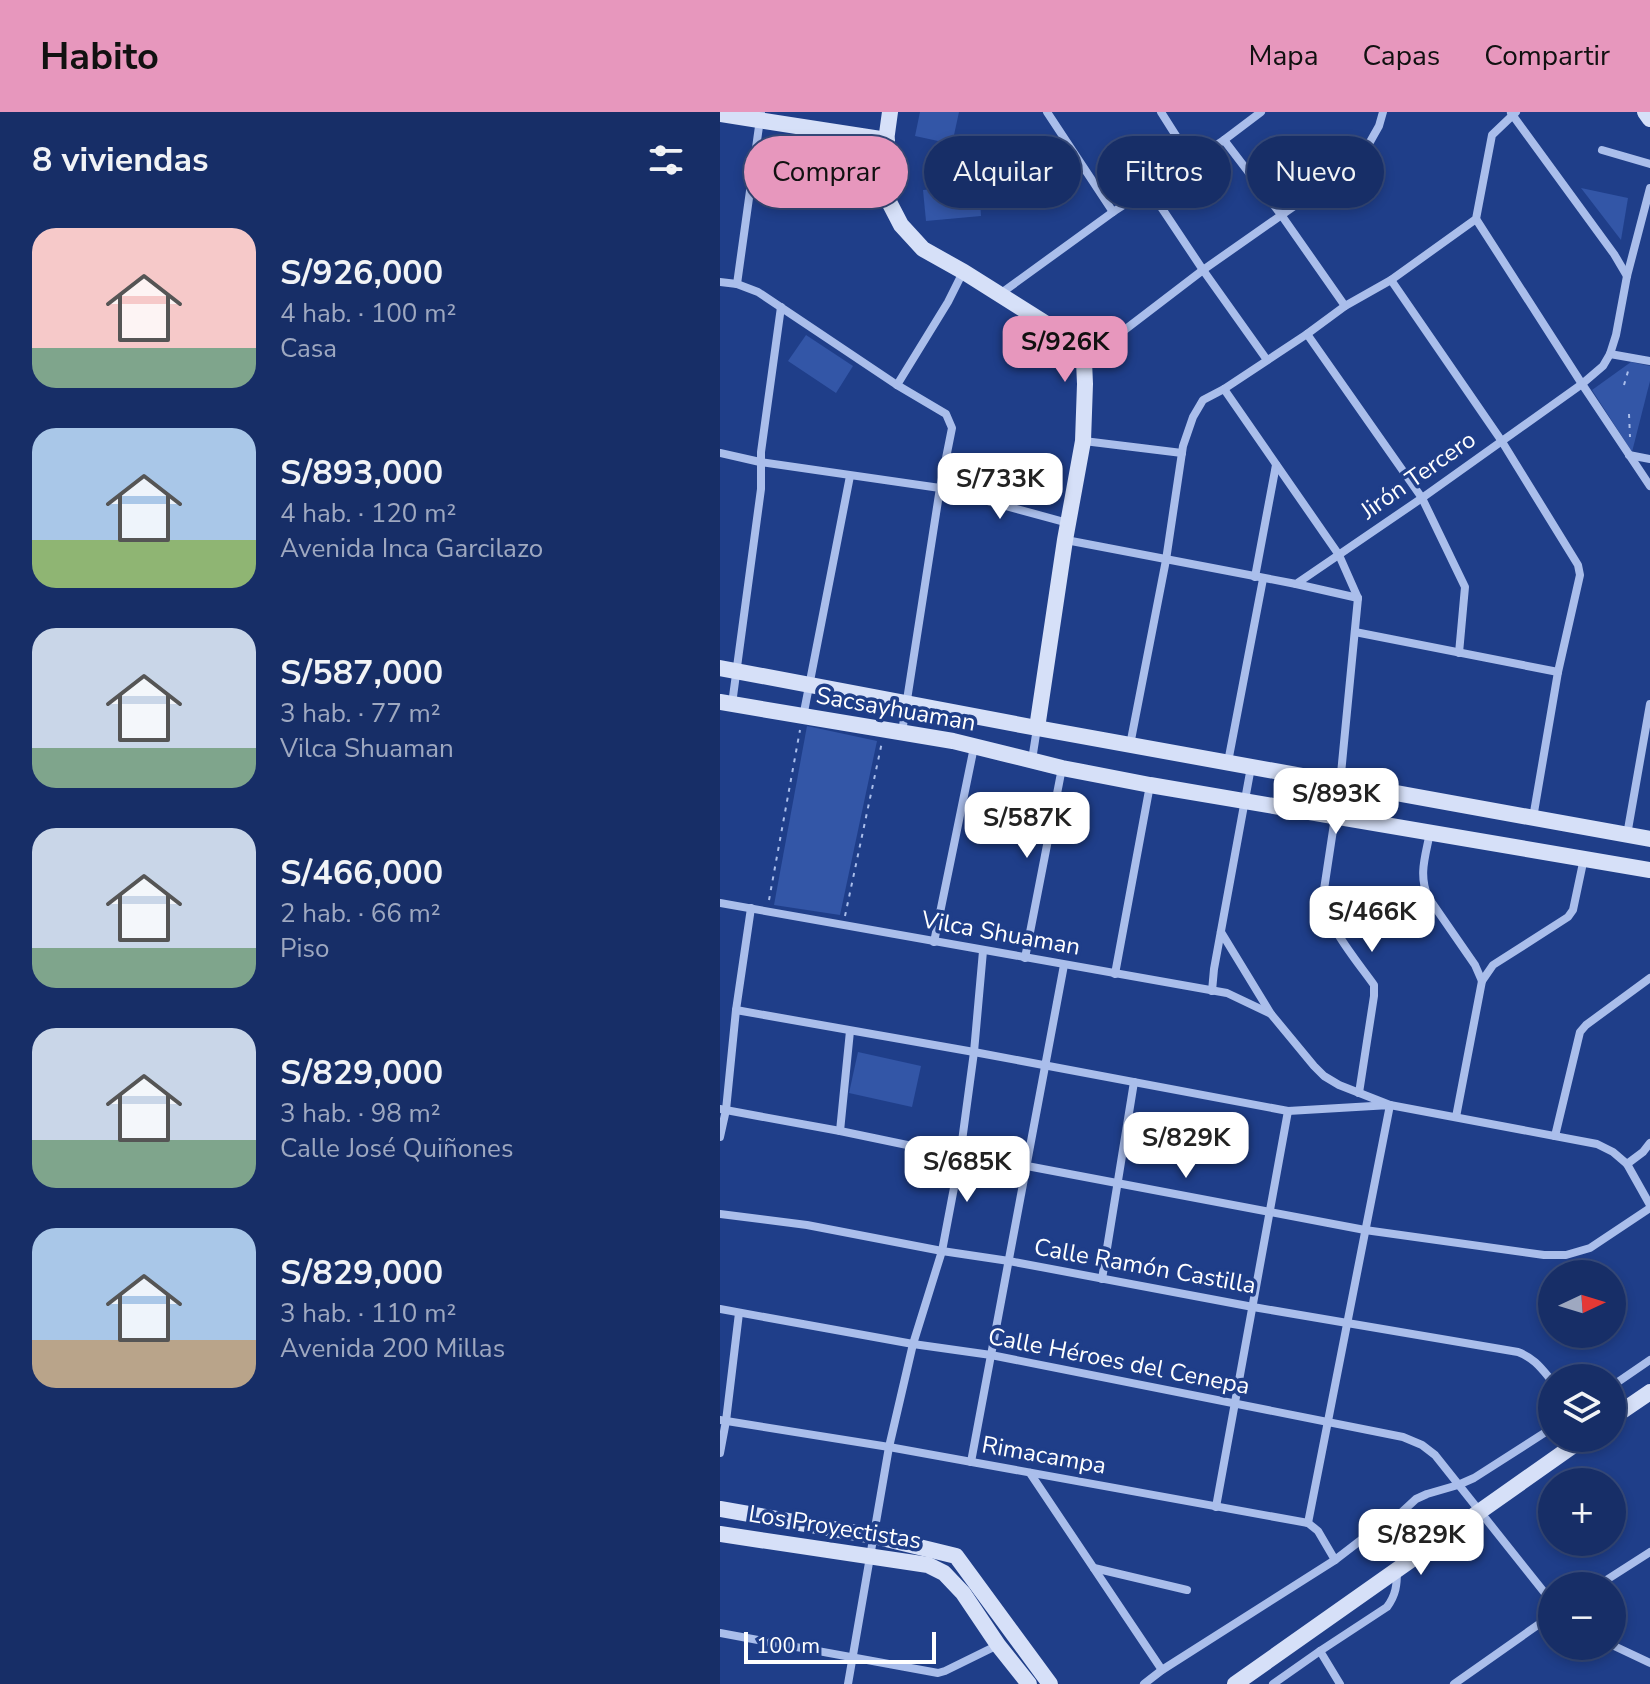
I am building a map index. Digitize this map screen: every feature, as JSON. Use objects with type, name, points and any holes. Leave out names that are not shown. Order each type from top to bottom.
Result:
[{"type":"main road","points":[[887,136],[890,112]]},
{"type":"main road","points":[[1645,112],[1650,119]]},
{"type":"main road","points":[[720,114],[760,116],[866,136]]},
{"type":"main road","points":[[892,208],[901,225],[923,249],[1053,328],[1070,341],[1084,361],[1083,441],[1037,728]]},
{"type":"main road","points":[[720,668],[1650,839]]},
{"type":"main road","name":"Sacsayhuaman","points":[[726,703],[974,746],[1062,768],[1244,802],[1650,870]]},
{"type":"main road","points":[[1626,1409],[1649,1393]]},
{"type":"main road","points":[[1235,1684],[1564,1452]]},
{"type":"main road","points":[[720,1509],[874,1536],[956,1556],[1050,1684]]},
{"type":"main road","name":"Los Proyectistas","points":[[720,1534],[928,1565],[944,1573],[963,1593],[1029,1684]]},
{"type":"street","points":[[1047,112],[1113,212]]},
{"type":"street","points":[[1161,112],[1176,136]]},
{"type":"street","points":[[1229,136],[1261,112]]},
{"type":"street","points":[[1084,361],[1203,270],[1340,174],[1366,149],[1383,112]]},
{"type":"street","points":[[1627,276],[1513,113],[1492,135],[1476,219],[1650,486]]},
{"type":"street","points":[[737,284],[760,116]]},
{"type":"street","points":[[1231,149],[1345,306]]},
{"type":"street","points":[[1602,150],[1650,164]]},
{"type":"street","name":"Jirón Tercero","points":[[1296,584],[1422,498],[1603,366],[1616,335],[1627,276],[1650,188]]},
{"type":"street","points":[[1000,294],[1119,208]]},
{"type":"street","points":[[1162,208],[1267,360]]},
{"type":"street","points":[[1130,745],[1166,560],[1182,453],[1193,417],[1203,400],[1224,389],[1345,306],[1391,280],[1476,219]]},
{"type":"street","points":[[897,385],[964,272]]},
{"type":"street","points":[[1391,280],[1501,440],[1578,565],[1580,575],[1558,672],[1533,818]]},
{"type":"street","points":[[720,282],[758,292],[946,414],[952,428],[902,733]]},
{"type":"street","points":[[726,703],[737,671],[781,307]]},
{"type":"street","points":[[1307,334],[1422,498],[1465,587],[1459,653]]},
{"type":"street","points":[[1610,354],[1650,361]]},
{"type":"street","points":[[1224,389],[1339,555],[1358,598],[1340,784],[1323,896],[1330,921],[1374,985],[1359,1093]]},
{"type":"street","points":[[1083,441],[1182,453]]},
{"type":"street","points":[[720,453],[760,462],[940,488],[1067,532],[1166,560],[1358,598]]},
{"type":"street","points":[[1629,455],[1650,459]]},
{"type":"street","points":[[1228,763],[1276,465]]},
{"type":"street","points":[[803,717],[850,476]]},
{"type":"street","points":[[1355,632],[1558,672]]},
{"type":"street","points":[[1627,835],[1650,704]]},
{"type":"street","points":[[1031,761],[1037,728]]},
{"type":"street","points":[[934,942],[974,746]]},
{"type":"street","points":[[1212,991],[1251,767]]},
{"type":"street","points":[[1025,958],[1062,768]]},
{"type":"street","points":[[1115,974],[1150,785]]},
{"type":"street","points":[[1430,832],[1423,886],[1475,965],[1482,981]]},
{"type":"street","points":[[1456,1117],[1482,981],[1493,965],[1568,917],[1573,910],[1584,858]]},
{"type":"street","name":"Vilca Shuaman","points":[[720,903],[1227,993],[1271,1014]]},
{"type":"street","points":[[720,1137],[751,908]]},
{"type":"street","points":[[723,1109],[1365,1230],[1544,1255],[1566,1255],[1590,1248],[1650,1207],[1627,1164],[1597,1144],[1390,1105],[1324,1076],[1271,1014],[1221,932]]},
{"type":"street","points":[[848,1684],[889,1447],[913,1344],[942,1251],[960,1156],[983,951]]},
{"type":"street","points":[[971,1462],[1064,965]]},
{"type":"street","points":[[1555,1136],[1580,1032],[1650,978]]},
{"type":"street","points":[[736,1010],[1288,1111],[1390,1105]]},
{"type":"street","points":[[840,1131],[850,1031]]},
{"type":"street","points":[[1102,1279],[1134,1082]]},
{"type":"street","points":[[1335,1560],[1318,1531],[1308,1523],[1390,1105]]},
{"type":"street","points":[[1216,1507],[1288,1111]]},
{"type":"street","points":[[1627,1164],[1650,1143]]},
{"type":"street","name":"Calle Ramón Castilla","points":[[720,1214],[807,1225],[1518,1352],[1538,1364]]},
{"type":"street","name":"Calle Héroes del Cenepa","points":[[720,1309],[991,1355],[1403,1437],[1435,1455],[1538,1585]]},
{"type":"street","points":[[720,1453],[739,1313]]},
{"type":"street","points":[[1626,1376],[1650,1360]]},
{"type":"street","name":"Rimacampa","points":[[723,1421],[889,1447],[1308,1523]]},
{"type":"street","points":[[1144,1684],[1389,1524],[1416,1499],[1487,1471],[1538,1437]]},
{"type":"street","points":[[1030,1473],[1162,1670]]},
{"type":"street","points":[[1619,1572],[1650,1552]]},
{"type":"street","points":[[1094,1568],[1187,1590]]},
{"type":"street","points":[[1273,1684],[1387,1607],[1396,1590],[1397,1570]]},
{"type":"street","points":[[1454,1684],[1538,1625]]},
{"type":"street","points":[[720,1633],[938,1673],[1015,1636]]},
{"type":"street","points":[[1320,1651],[1340,1684]]},
{"type":"street","points":[[1626,1652],[1650,1663]]},
{"type":"path","points":[[1624,385],[1629,368]]},
{"type":"path","points":[[767,911],[803,717]]},
{"type":"path","points":[[843,925],[884,730]]},
{"type":"shaded area","points":[[920,112],[959,112],[954,136],[915,136]]},
{"type":"shaded area","points":[[1581,188],[1628,198],[1621,240]]},
{"type":"shaded area","points":[[925,208],[980,208],[981,216],[926,221]]},
{"type":"shaded area","points":[[806,335],[853,366],[836,393],[788,361]]},
{"type":"shaded area","points":[[1631,362],[1650,366],[1650,381],[1632,452],[1592,390]]},
{"type":"shaded area","points":[[807,726],[877,741],[840,915],[774,905]]},
{"type":"shaded area","points":[[858,1052],[921,1066],[912,1107],[849,1093]]}]
